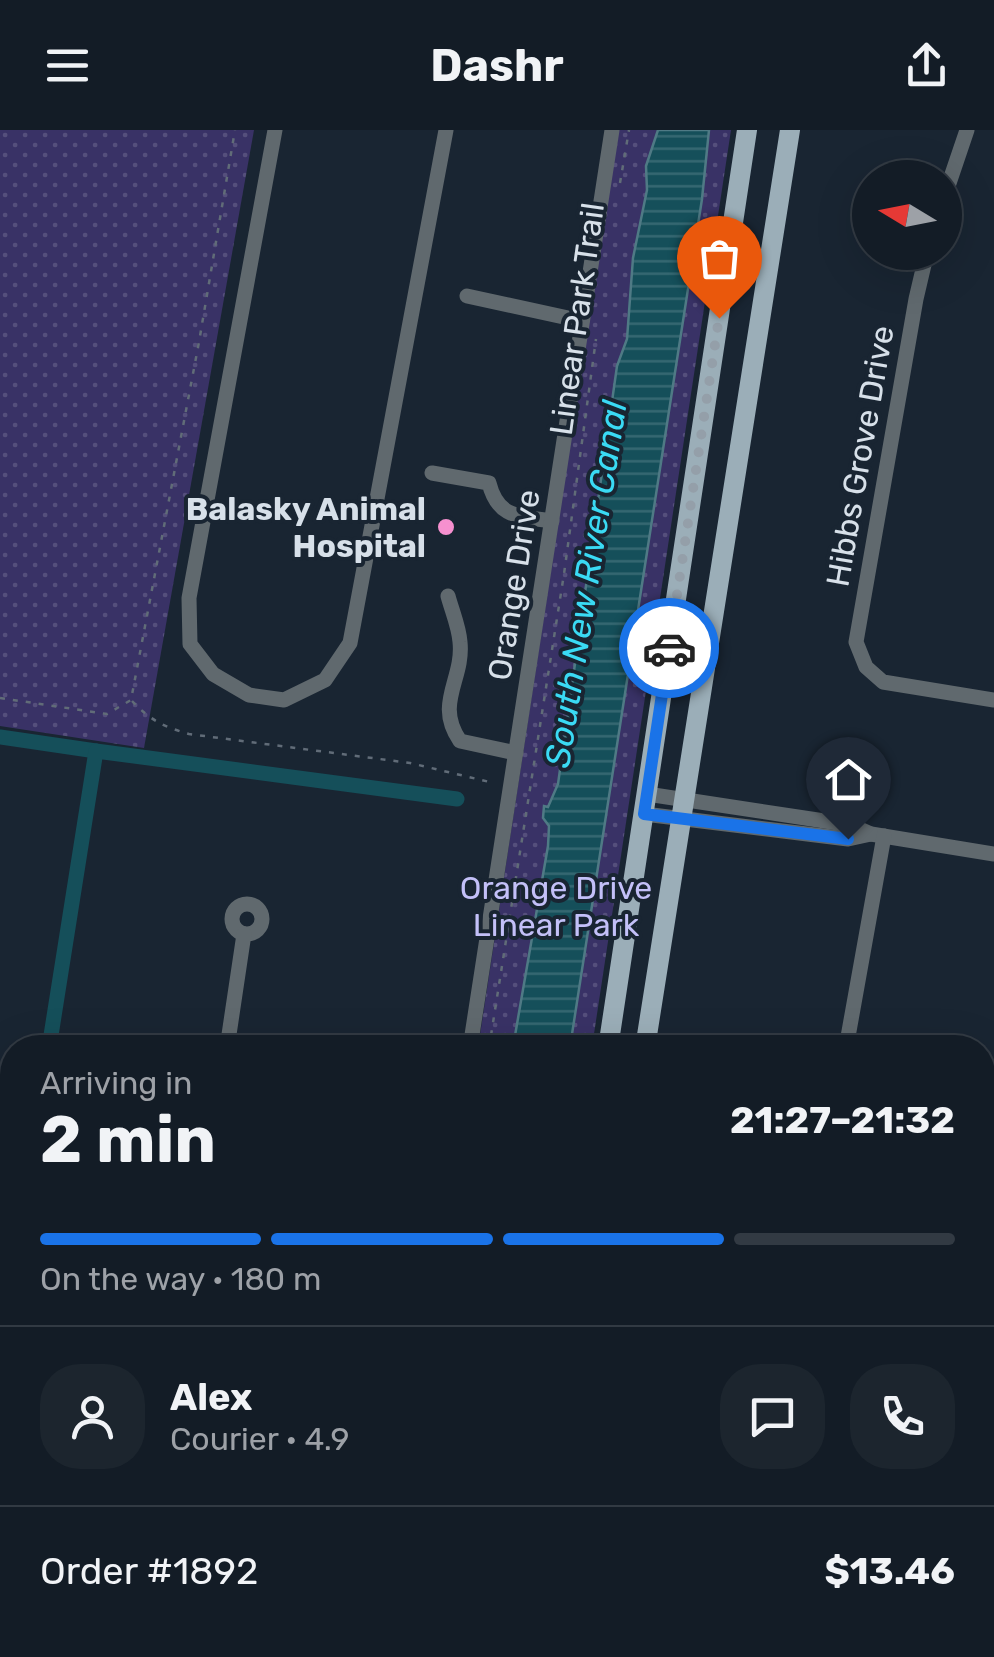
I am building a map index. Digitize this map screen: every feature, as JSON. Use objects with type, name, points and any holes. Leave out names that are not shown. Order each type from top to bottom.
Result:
[{"type":"main road","points":[[610,1035],[747,130]]},
{"type":"main road","points":[[647,1035],[790,130]]},
{"type":"street","points":[[275,130],[188,598],[190,644],[213,674],[249,695],[284,700],[326,680],[350,644],[446,130]]},
{"type":"street","name":"Orange Drive","points":[[472,1035],[552,521],[590,324],[612,130]]},
{"type":"street","points":[[956,160],[964,135]]},
{"type":"street","name":"Hibbs Grove Drive","points":[[923,270],[856,631],[858,652],[866,668],[890,684],[994,700]]},
{"type":"street","points":[[468,296],[590,324]]},
{"type":"street","points":[[432,473],[489,483],[494,502],[501,508],[552,521]]},
{"type":"street","points":[[448,596],[461,644],[448,709],[450,727],[460,742],[516,753]]},
{"type":"street","points":[[645,804],[851,824],[878,835],[994,854]]},
{"type":"street","points":[[848,1035],[878,835]]},
{"type":"street","points":[[229,1035],[244,934]]},
{"type":"path","points":[[0,698],[107,714],[131,700],[200,342],[235,130]]},
{"type":"path","name":"Linear Park Trail","points":[[620,183],[629,130]]},
{"type":"path","name":"Linear Park Trail","points":[[492,1035],[564,574],[590,324]]},
{"type":"path","points":[[131,700],[149,719],[189,734],[410,763],[511,786]]},
{"type":"green space","points":[[0,130],[254,130],[144,748],[0,726]]},
{"type":"green space","name":"Orange Drive Linear Park","points":[[618,130],[731,130],[594,1035],[480,1035]]},
{"type":"water","points":[[658,130],[709,130],[702,199],[572,1035],[515,1035],[548,846],[544,806],[548,807],[558,784],[617,366],[627,339],[633,258],[647,190],[646,166]]},
{"type":"waterway","points":[[0,737],[96,751]]},
{"type":"waterway","points":[[51,1035],[96,751],[457,799]]},
{"type":"way so far","points":[[669,648],[719,318]]},
{"type":"place","name":"Balasky Animal Hospital","points":[[446,527]]},
{"type":"route","points":[[669,648],[644,814],[848,839]]},
{"type":"water label","name":"South New River Canal","points":[[586,584]]}]
